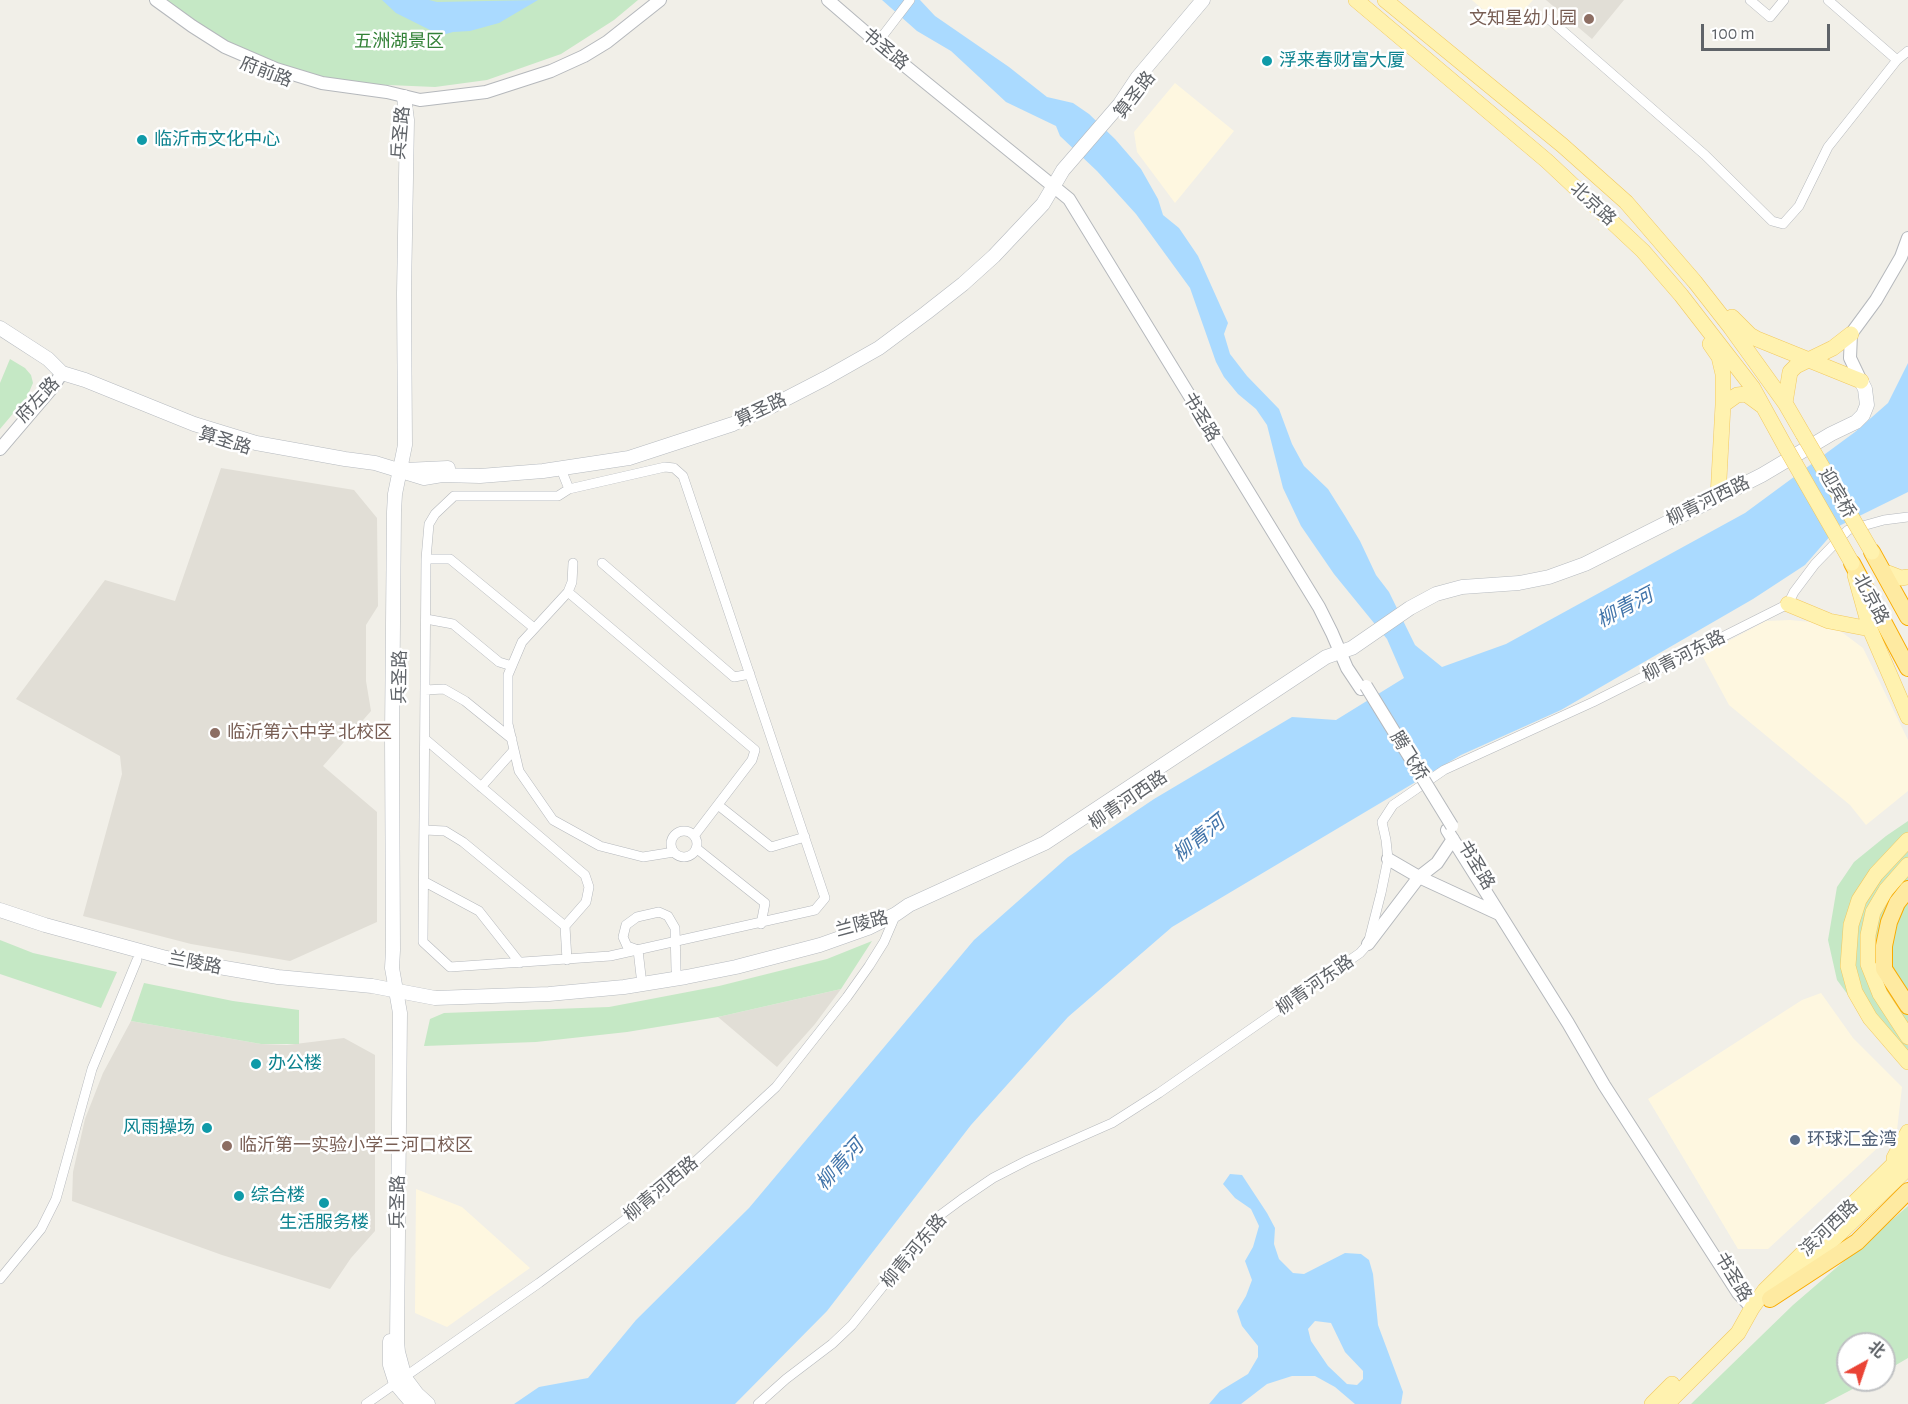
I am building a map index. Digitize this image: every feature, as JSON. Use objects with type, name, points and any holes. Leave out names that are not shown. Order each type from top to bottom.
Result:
[{"type":"highway","name":"北京路","points":[[1872,552],[1908,616]]},
{"type":"highway","name":"北京路","points":[[1852,563],[1908,668]]},
{"type":"highway","points":[[1908,889],[1897,903],[1889,922],[1884,946],[1884,969],[1908,1006]]},
{"type":"highway","points":[[1770,1299],[1857,1242],[1908,1191]]},
{"type":"main road","name":"算圣路","points":[[1123,106],[1138,77],[1203,0]]},
{"type":"main road","name":"算圣路","points":[[0,337],[62,373],[194,424],[256,443],[375,463],[424,478],[561,469],[629,458],[722,428],[768,408],[826,378],[879,348],[963,284],[994,256],[1043,204],[1063,170],[1075,163],[1213,0]]},
{"type":"main road","name":"北京路","points":[[1356,0],[1547,161],[1643,251],[1682,295],[1753,388],[1786,448]]},
{"type":"main road","name":"北京路","points":[[1385,0],[1562,145],[1626,202],[1695,282],[1785,403],[1803,435]]},
{"type":"main road","name":"兵圣路","points":[[404,97],[398,139],[396,423],[403,495],[399,735],[402,968],[396,991],[400,1013],[397,1342],[401,1381],[413,1404]]},
{"type":"main road","name":"算圣路","points":[[399,470],[542,464],[588,457],[627,450],[730,417],[822,371],[875,341],[958,278],[988,250],[1036,198],[1054,187]]},
{"type":"main road","points":[[1695,282],[1750,335],[1808,361],[1861,381]]},
{"type":"main road","points":[[1682,295],[1719,357],[1723,374],[1724,405],[1718,497]]},
{"type":"main road","name":"算圣路","points":[[0,328],[48,359],[62,373]]},
{"type":"main road","points":[[1785,403],[1790,372],[1796,366],[1833,348],[1851,334]]},
{"type":"main road","name":"柳青河西路","points":[[896,914],[912,912],[1050,851],[1331,664],[1350,644],[1365,638],[1436,594],[1462,587],[1519,583],[1549,577],[1585,564],[1762,475],[1831,434],[1856,422],[1863,415],[1867,405],[1865,389],[1861,381]]},
{"type":"main road","points":[[1724,405],[1737,395],[1746,393],[1765,408]]},
{"type":"main road","name":"迎宾桥","points":[[1803,435],[1872,552],[1908,601]]},
{"type":"main road","name":"迎宾桥","points":[[1786,448],[1852,563],[1870,630],[1894,684]]},
{"type":"main road","points":[[1888,573],[1901,578],[1908,577]]},
{"type":"main road","points":[[1788,604],[1811,615],[1870,630]]},
{"type":"main road","points":[[1851,625],[1862,617],[1862,604]]},
{"type":"main road","points":[[1894,684],[1908,702]]},
{"type":"main road","points":[[1894,684],[1908,717]]},
{"type":"main road","points":[[1908,840],[1876,874],[1859,900],[1851,925],[1848,966],[1855,992],[1870,1018],[1908,1062]]},
{"type":"main road","points":[[1908,865],[1886,890],[1873,912],[1868,935],[1868,964],[1880,994],[1908,1037]]},
{"type":"main road","name":"兰陵路","points":[[0,910],[134,951],[166,958],[225,969],[372,986],[435,998],[599,990],[686,977],[820,945],[868,928],[896,914]]},
{"type":"main road","name":"兰陵路","points":[[0,919],[137,960],[213,976],[372,995],[422,989],[549,985],[641,976],[779,947],[817,937],[865,920],[896,914]]},
{"type":"main road","points":[[1887,1172],[1908,1132]]},
{"type":"main road","name":"滨河西路","points":[[1667,1404],[1738,1333],[1765,1290],[1908,1150]]},
{"type":"main road","name":"滨河西路","points":[[1652,1404],[1732,1324],[1752,1308],[1770,1299],[1908,1168]]},
{"type":"main road","name":"兵圣路","points":[[401,1381],[428,1404]]},
{"type":"street","name":"府前路","points":[[145,0],[171,21],[222,54],[273,76],[349,96],[385,99],[485,85],[548,64],[581,50],[649,0]]},
{"type":"street","name":"府前路","points":[[156,0],[225,47],[276,69],[322,83],[387,92],[420,100],[486,92],[551,71],[584,56],[607,42],[660,0]]},
{"type":"street","name":"书圣路","points":[[828,0],[911,72],[1054,187]]},
{"type":"street","name":"书圣路","points":[[837,0],[1050,176],[1054,187],[1314,610],[1327,636],[1352,663],[1363,688]]},
{"type":"street","points":[[881,38],[910,0]]},
{"type":"street","points":[[1750,0],[1770,17],[1784,0]]},
{"type":"street","points":[[1828,0],[1897,60]]},
{"type":"street","points":[[1549,19],[1705,155],[1772,221],[1783,224],[1799,206],[1828,147],[1897,60],[1908,51]]},
{"type":"street","points":[[1851,334],[1876,300],[1901,257],[1908,238]]},
{"type":"street","name":"柳青河西路","points":[[1851,334],[1850,358],[1861,381]]},
{"type":"street","name":"府左路","points":[[0,443],[48,386],[62,373]]},
{"type":"street","name":"府左路","points":[[0,449],[62,373]]},
{"type":"street","points":[[665,467],[674,468],[683,476],[825,898],[815,910],[761,924],[610,956],[450,967],[423,942],[426,559],[429,524],[435,513],[454,496],[558,496],[569,489],[665,467]]},
{"type":"street","points":[[561,469],[569,489]]},
{"type":"street","points":[[1788,604],[1815,564],[1848,530],[1884,520],[1908,517]]},
{"type":"street","points":[[426,559],[450,560],[534,628]]},
{"type":"street","points":[[573,563],[572,582],[568,592],[522,642],[508,675],[508,724],[519,771],[553,820],[600,846],[643,857],[674,852],[686,857],[691,855],[696,848]]},
{"type":"street","points":[[602,563],[734,677],[750,674]]},
{"type":"street","points":[[568,592],[755,750],[752,760],[694,836]]},
{"type":"street","name":"柳青河东路","points":[[758,1404],[852,1325],[939,1216],[993,1178],[1112,1123],[1159,1093],[1360,953],[1368,944],[1388,859],[1382,822],[1393,805],[1412,790],[1444,770],[1593,702],[1788,604]]},
{"type":"street","points":[[426,619],[453,624],[500,662],[512,666]]},
{"type":"street","name":"腾飞桥","points":[[1363,688],[1451,832]]},
{"type":"street","points":[[425,690],[444,689],[458,697],[512,739]]},
{"type":"street","points":[[425,739],[585,875],[589,887],[586,902],[565,926],[567,960]]},
{"type":"street","points":[[481,787],[514,750]]},
{"type":"street","points":[[718,805],[771,847],[805,837]]},
{"type":"street","points":[[425,830],[445,831],[463,842],[565,926]]},
{"type":"street","points":[[674,852],[672,841],[677,833],[687,831],[694,836],[696,848],[765,903],[761,924]]},
{"type":"street","name":"书圣路","points":[[1451,832],[1609,1093],[1738,1293],[1752,1308]]},
{"type":"street","name":"书圣路","points":[[1451,832],[1573,1020],[1608,1081],[1752,1308]]},
{"type":"street","points":[[1368,944],[1419,877],[1437,863],[1451,832]]},
{"type":"street","points":[[1388,859],[1419,877],[1499,914]]},
{"type":"street","points":[[425,882],[479,912],[520,963]]},
{"type":"street","points":[[638,950],[627,946],[623,937],[626,925],[637,917],[659,912],[668,916],[675,928],[676,970]]},
{"type":"street","name":"柳青河西路","points":[[366,1404],[539,1283],[671,1184],[776,1088],[863,974],[884,942],[896,914]]},
{"type":"street","points":[[638,950],[641,976]]},
{"type":"street","points":[[0,1279],[41,1229],[56,1199],[92,1069],[137,960]]},
{"type":"shaded area","points":[[1472,0],[1533,0],[1506,30]]},
{"type":"shaded area","name":"文知星幼儿园","points":[[1546,0],[1624,0],[1592,39]]},
{"type":"shaded area","points":[[1175,83],[1234,131],[1175,203],[1137,152],[1134,132]]},
{"type":"shaded area","name":"临沂第六中学 北校区","points":[[221,468],[354,490],[377,518],[378,606],[366,625],[366,681],[371,711],[323,766],[377,812],[377,922],[290,961],[191,944],[83,916],[122,774],[120,756],[16,699],[105,580],[175,601]]},
{"type":"shaded area","points":[[1790,620],[1831,624],[1863,648],[1908,740],[1908,791],[1866,825],[1850,805],[1729,705],[1702,655],[1766,621]]},
{"type":"shaded area","points":[[841,989],[815,1024],[777,1067],[718,1017]]},
{"type":"shaded area","points":[[1821,993],[1853,1038],[1902,1087],[1897,1130],[1768,1249],[1738,1249],[1648,1099],[1802,1000]]},
{"type":"shaded area","name":"临沂第一实验小学三河口校区","points":[[131,1021],[261,1044],[287,1045],[344,1038],[375,1055],[375,1231],[351,1258],[330,1289],[222,1255],[72,1201],[73,1172],[85,1119],[103,1073]]},
{"type":"shaded area","points":[[416,1189],[462,1207],[530,1268],[447,1327],[415,1313]]},
{"type":"green space","name":"五洲湖景区","points":[[165,0],[638,0],[614,20],[561,54],[487,80],[435,87],[365,84],[304,73],[235,48]]},
{"type":"green space","points":[[10,359],[25,368],[31,375],[33,383],[27,397],[0,429],[0,383]]},
{"type":"green space","points":[[1908,821],[1908,1070],[1879,1037],[1837,980],[1828,940],[1837,887],[1854,862]]},
{"type":"green space","points":[[0,940],[33,953],[117,972],[101,1008],[0,974]]},
{"type":"green space","points":[[872,941],[841,989],[718,1017],[627,1032],[536,1042],[424,1046],[430,1019],[444,1013],[609,1007],[719,986],[827,959]]},
{"type":"green space","points":[[144,983],[233,1001],[299,1010],[299,1044],[261,1044],[131,1021]]},
{"type":"green space","points":[[1908,1206],[1908,1358],[1896,1365],[1896,1332],[1836,1332],[1836,1392],[1847,1392],[1824,1404],[1691,1404],[1793,1305]]},
{"type":"water","points":[[382,0],[437,2],[538,0],[499,23],[470,31],[446,34],[436,33],[396,13]]},
{"type":"water","name":"柳青河","points":[[882,0],[920,0],[935,16],[1009,67],[1047,97],[1073,103],[1089,114],[1141,169],[1158,199],[1163,215],[1179,228],[1198,256],[1228,323],[1224,334],[1230,354],[1247,376],[1279,409],[1292,444],[1304,466],[1328,489],[1345,516],[1376,575],[1389,592],[1415,645],[1442,667],[1506,644],[1745,513],[1855,432],[1888,403],[1908,363],[1908,492],[1839,526],[1805,565],[1753,599],[1561,710],[1461,755],[1172,927],[1068,1017],[971,1125],[827,1311],[735,1404],[514,1404],[539,1387],[588,1378],[636,1320],[749,1208],[974,940],[1068,857],[1154,799],[1292,717],[1336,720],[1404,678],[1387,639],[1334,574],[1301,526],[1283,488],[1267,425],[1256,409],[1238,394],[1224,377],[1216,362],[1190,288],[1136,214],[1097,171],[1060,136],[1056,126],[1006,102],[951,51],[917,31]]},
{"type":"water","points":[[1230,1174],[1242,1175],[1275,1228],[1274,1244],[1279,1259],[1293,1273],[1304,1274],[1345,1253],[1361,1254],[1369,1260],[1373,1274],[1378,1325],[1403,1392],[1401,1404],[1355,1404],[1335,1387],[1315,1376],[1292,1376],[1267,1384],[1241,1404],[1209,1404],[1220,1391],[1248,1374],[1258,1357],[1258,1346],[1242,1326],[1237,1311],[1252,1280],[1245,1261],[1253,1247],[1259,1226],[1251,1209],[1235,1198],[1223,1184]],"holes":[[[1315,1321],[1331,1323],[1345,1352],[1363,1371],[1363,1379],[1357,1385],[1347,1384],[1328,1366],[1311,1341],[1308,1329]]]},
{"type":"place","name":"文知星幼儿园","points":[[1589,19]]},
{"type":"place","name":"浮来春财富大厦","points":[[1267,61]]},
{"type":"place","name":"临沂市文化中心","points":[[142,140]]},
{"type":"place","name":"临沂第六中学 北校区","points":[[215,733]]},
{"type":"place","name":"办公楼","points":[[256,1064]]},
{"type":"place","name":"风雨操场","points":[[207,1128]]},
{"type":"place","name":"环球汇金湾","points":[[1795,1140]]},
{"type":"place","name":"临沂第一实验小学三河口校区","points":[[227,1146]]},
{"type":"place","name":"综合楼","points":[[239,1196]]},
{"type":"place","name":"生活服务楼","points":[[324,1203]]}]
